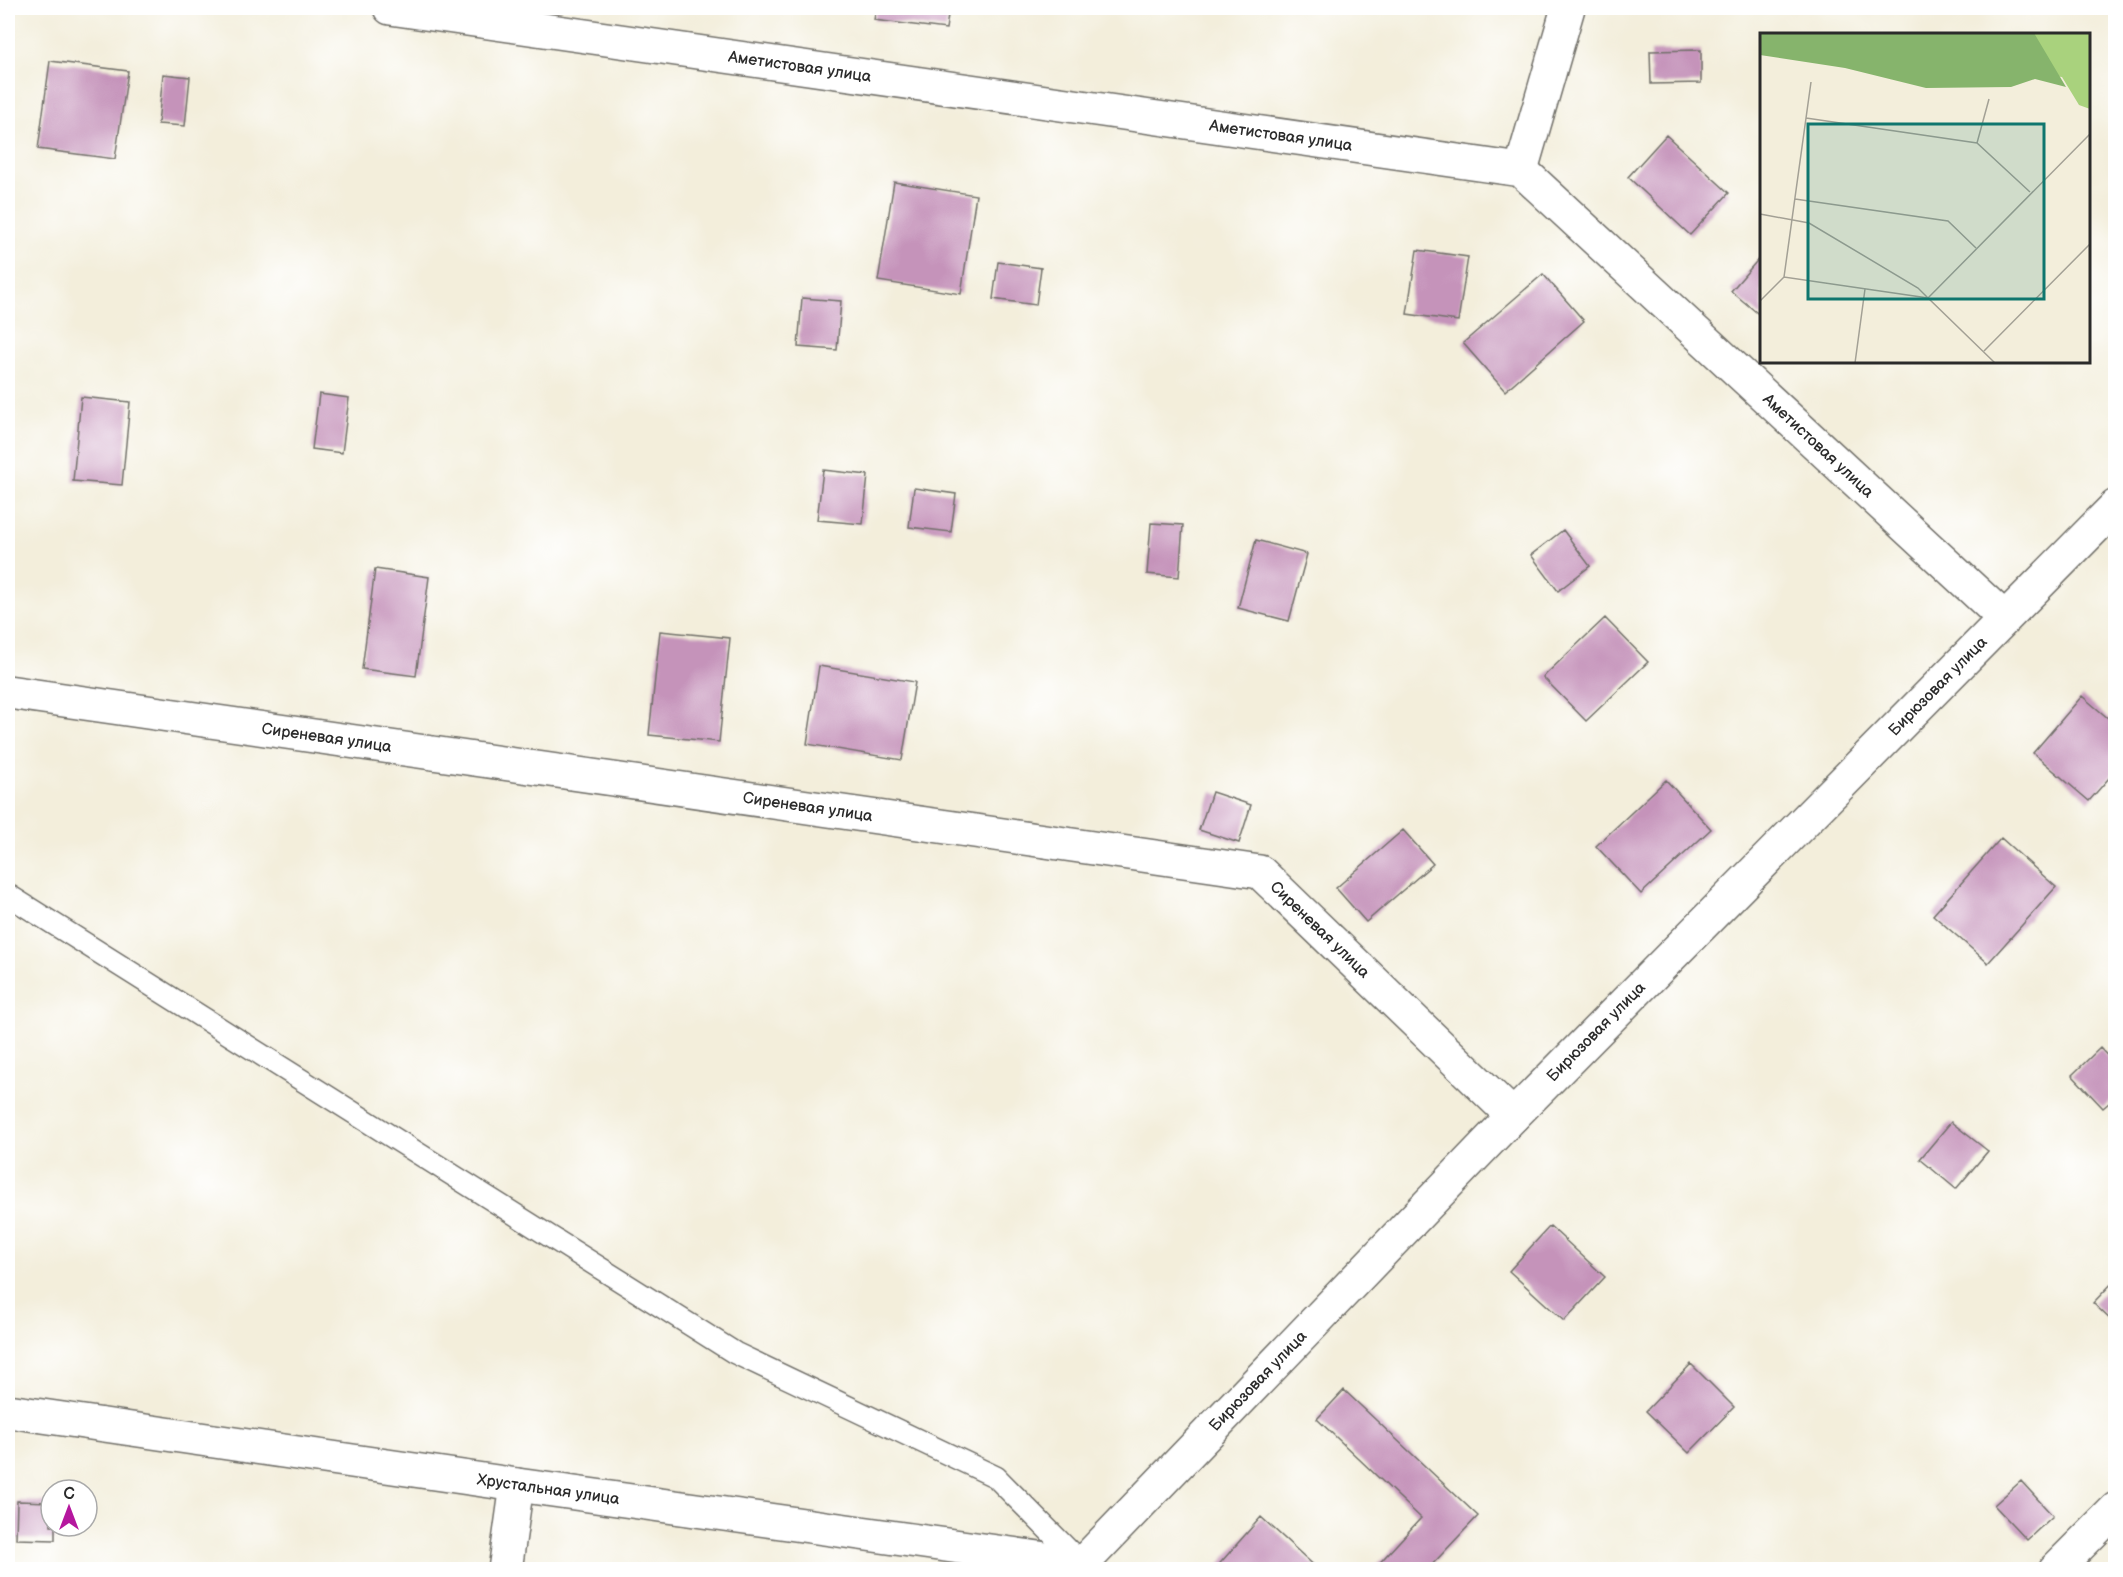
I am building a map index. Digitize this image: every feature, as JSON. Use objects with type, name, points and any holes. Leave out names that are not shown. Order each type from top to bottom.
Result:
[{"type":"street","name":"Аметистовая улица","points":[[390,8],[1521,170],[2004,618]]},
{"type":"street","points":[[1521,170],[1568,8]]},
{"type":"street","name":"Бирюзовая улица","points":[[1085,1567],[1513,1116],[2115,506]]},
{"type":"street","name":"Сиреневая улица","points":[[8,692],[1260,872],[1513,1116]]},
{"type":"street","name":"Хрустальная улица","points":[[8,1411],[1085,1567]]},
{"type":"street","points":[[505,1569],[517,1485]]},
{"type":"street","points":[[2055,1569],[2115,1509]]},
{"type":"lane","points":[[8,895],[735,1353],[996,1477],[1085,1567]]},
{"type":"building","points":[[876,8],[949,8],[946,29],[874,20]]},
{"type":"building","points":[[1701,50],[1701,83],[1651,84],[1650,51]]},
{"type":"building","points":[[50,61],[128,71],[115,159],[38,149]]},
{"type":"building","points":[[163,74],[190,77],[185,126],[158,124]]},
{"type":"building","points":[[1666,135],[1729,193],[1690,235],[1628,177]]},
{"type":"building","points":[[894,182],[976,195],[961,294],[878,281]]},
{"type":"building","points":[[1417,250],[1468,257],[1458,321],[1407,314]]},
{"type":"building","points":[[1760,257],[1760,315],[1731,291]]},
{"type":"building","points":[[998,262],[1041,268],[1036,305],[993,299]]},
{"type":"building","points":[[1543,274],[1584,321],[1505,391],[1463,343]]},
{"type":"building","points":[[802,298],[841,301],[837,350],[798,347]]},
{"type":"building","points":[[319,394],[349,398],[342,453],[312,449]]},
{"type":"building","points":[[81,397],[130,402],[122,485],[73,481]]},
{"type":"building","points":[[823,470],[868,475],[863,524],[817,520]]},
{"type":"building","points":[[914,488],[956,494],[951,532],[909,527]]},
{"type":"building","points":[[1151,523],[1183,525],[1179,577],[1147,574]]},
{"type":"building","points":[[1563,530],[1590,566],[1558,591],[1531,555]]},
{"type":"building","points":[[1256,540],[1307,554],[1289,621],[1238,608]]},
{"type":"building","points":[[375,569],[429,577],[416,676],[362,669]]},
{"type":"building","points":[[1605,618],[1648,662],[1586,721],[1543,677]]},
{"type":"building","points":[[660,631],[730,638],[719,742],[649,735]]},
{"type":"building","points":[[819,666],[915,682],[902,760],[807,744]]},
{"type":"building","points":[[2082,696],[2116,725],[2116,770],[2089,801],[2033,753]]},
{"type":"building","points":[[1666,780],[1711,829],[1641,894],[1596,846]]},
{"type":"building","points":[[1212,792],[1251,805],[1239,843],[1199,830]]},
{"type":"building","points":[[1403,830],[1433,864],[1366,922],[1336,888]]},
{"type":"building","points":[[2001,838],[2056,887],[1988,963],[1933,915]]},
{"type":"building","points":[[2100,1048],[2116,1065],[2116,1097],[2103,1108],[2072,1075]]},
{"type":"building","points":[[1951,1122],[1988,1151],[1956,1189],[1920,1159]]},
{"type":"building","points":[[1550,1226],[1605,1277],[1564,1321],[1509,1271]]},
{"type":"building","points":[[2116,1279],[2116,1325],[2093,1303]]},
{"type":"building","points":[[1691,1364],[1734,1407],[1689,1453],[1646,1411]]},
{"type":"building","points":[[1344,1390],[1478,1516],[1427,1570],[1373,1570],[1421,1518],[1317,1419]]},
{"type":"building","points":[[2021,1481],[2053,1516],[2027,1540],[1994,1505]]},
{"type":"building","points":[[17,1501],[39,1502],[39,1538],[55,1538],[55,1540],[16,1539]]},
{"type":"building","points":[[1261,1517],[1319,1570],[1214,1570]]}]
